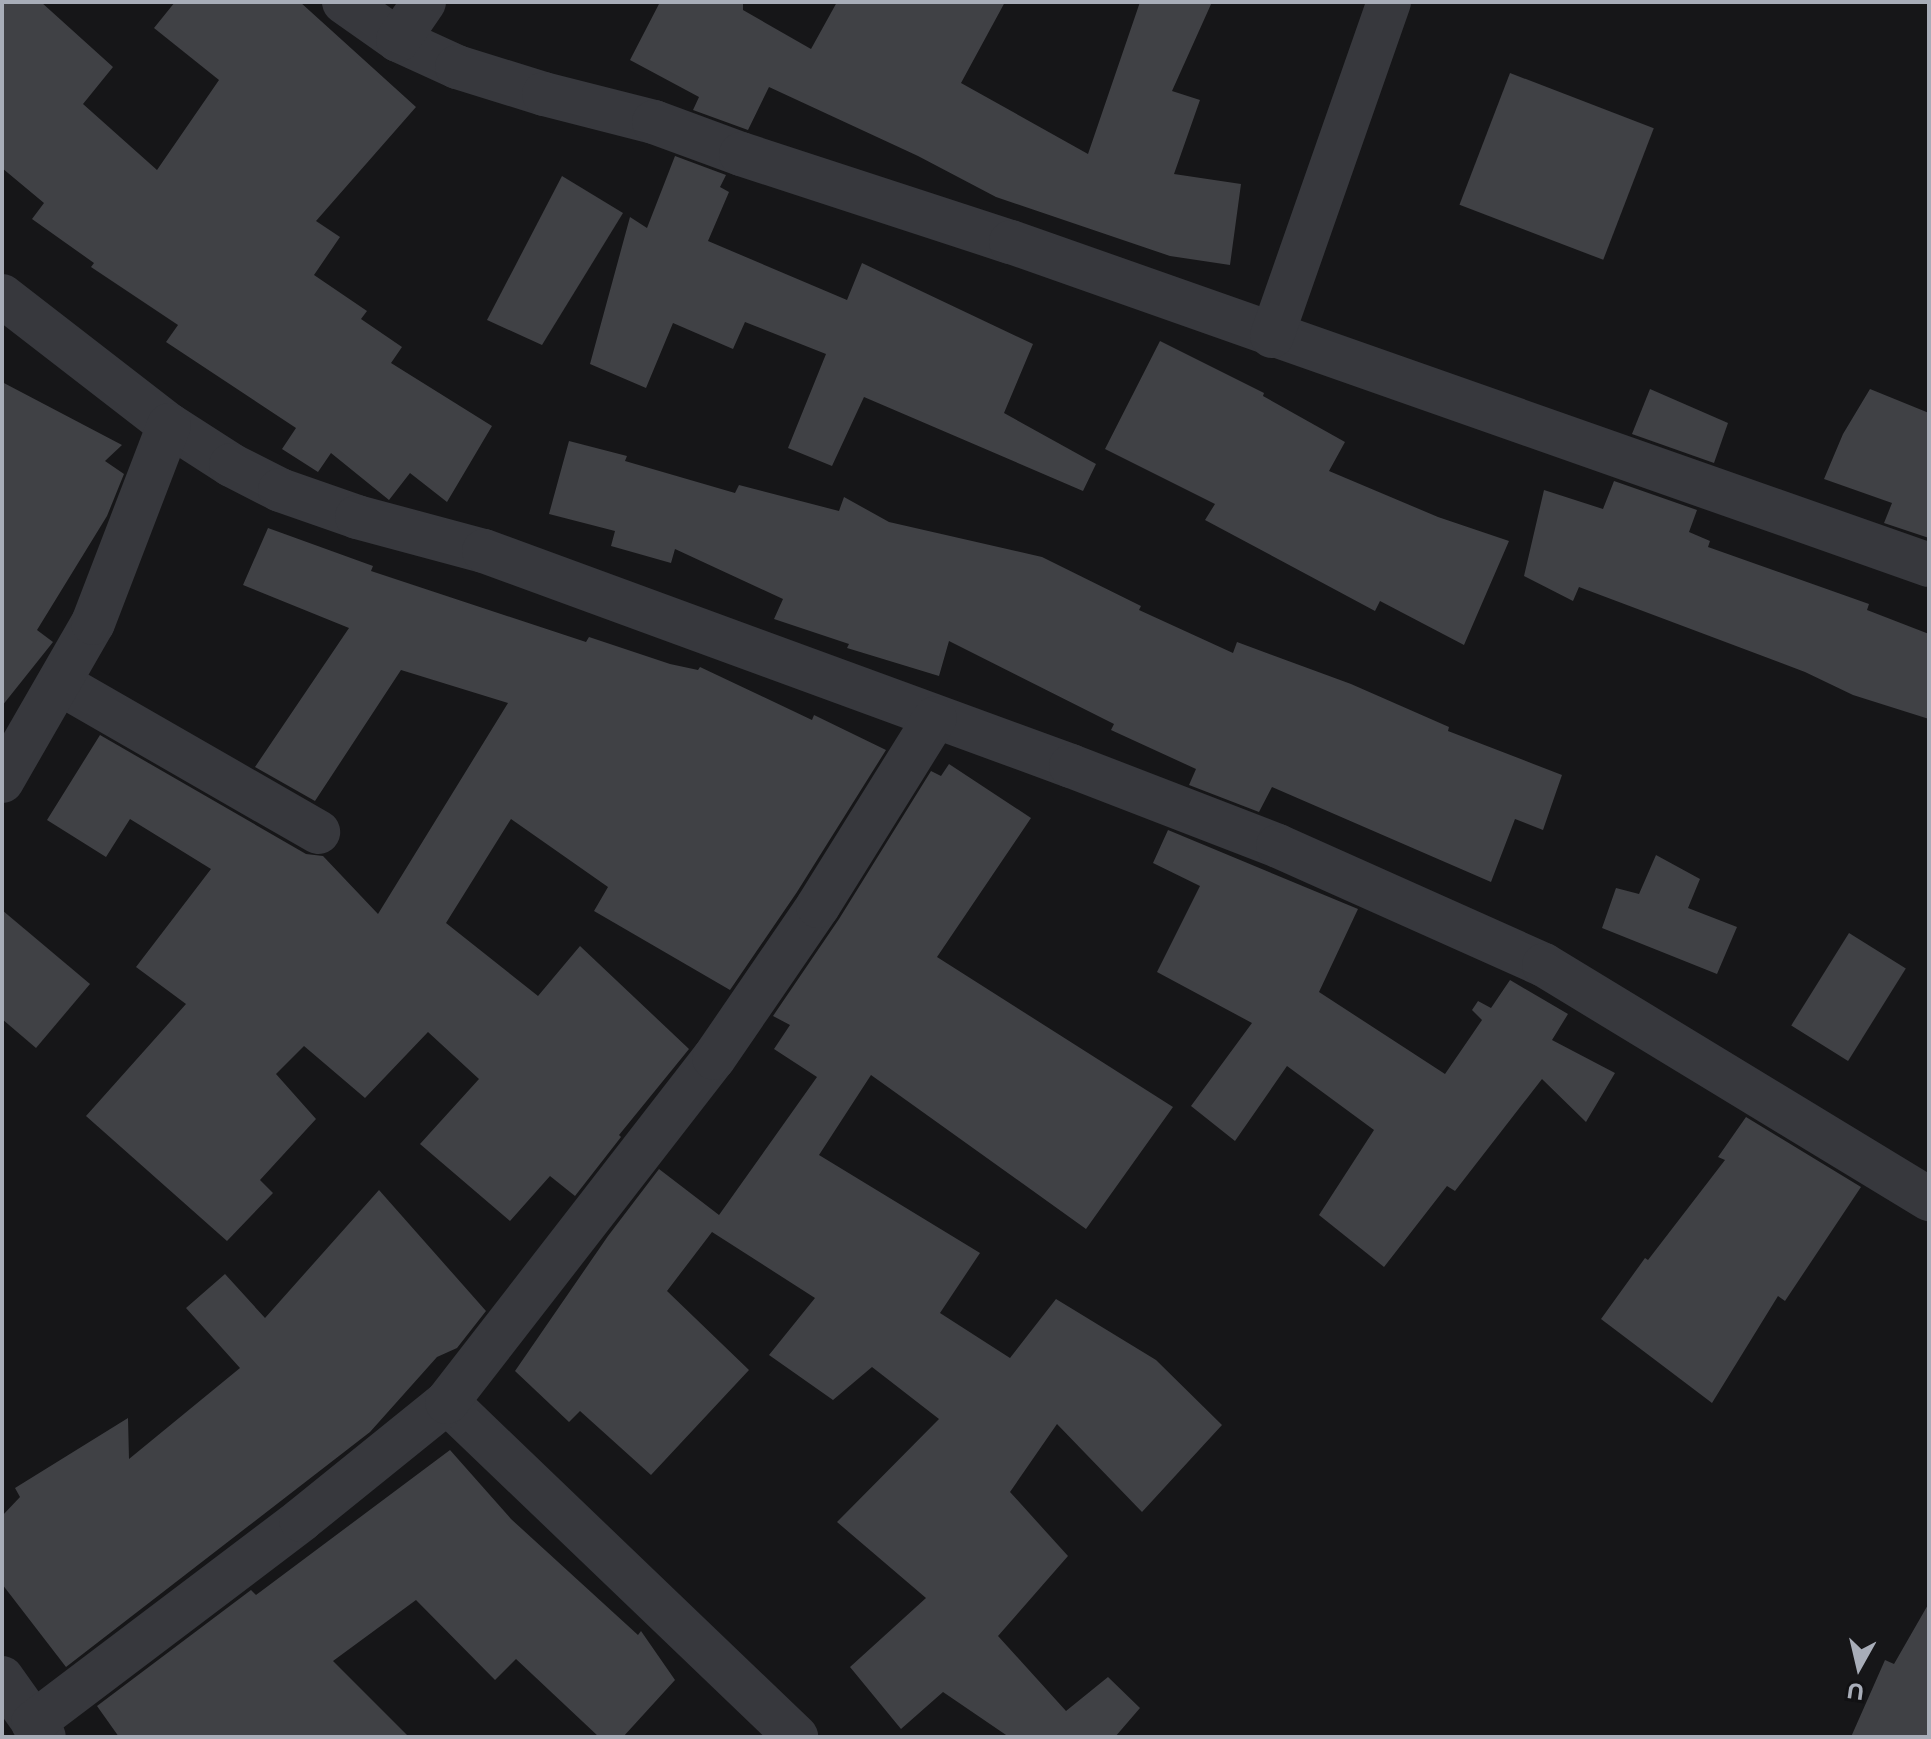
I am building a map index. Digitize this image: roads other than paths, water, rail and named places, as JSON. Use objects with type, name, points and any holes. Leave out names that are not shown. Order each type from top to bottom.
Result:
[{"type":"street","points":[[344,2],[398,40],[457,67],[544,94],[654,122],[741,154],[1011,242],[1929,565]]},
{"type":"street","points":[[398,40],[424,2]]},
{"type":"street","points":[[1272,336],[1389,2]]},
{"type":"street","points":[[2,296],[169,425],[231,465],[280,490],[357,517],[484,551],[1278,846],[1544,965],[1929,1199]]},
{"type":"street","points":[[2,781],[93,623],[169,425]]},
{"type":"street","points":[[59,683],[318,832]]},
{"type":"street","points":[[2,1678],[38,1730],[447,1402],[714,1058],[818,906],[935,718]]},
{"type":"street","points":[[447,1402],[796,1737]]}]
